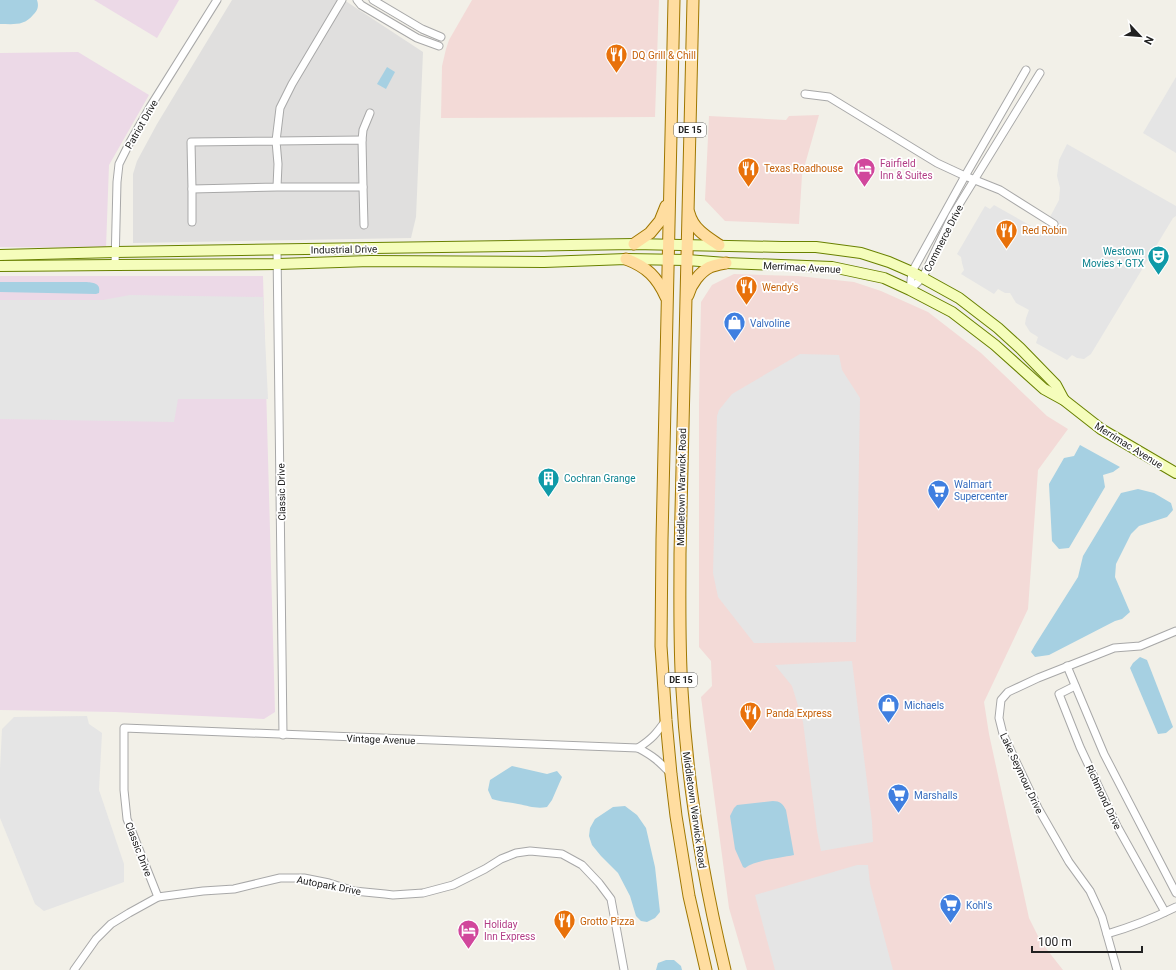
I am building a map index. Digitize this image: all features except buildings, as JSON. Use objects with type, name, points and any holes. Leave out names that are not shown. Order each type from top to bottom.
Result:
[{"type":"main road","name":"Middletown Warwick Road","points":[[674,0],[661,579],[661,646],[670,774],[684,868],[706,970]]},
{"type":"main road","name":"Middletown Warwick Road","points":[[693,0],[680,554],[680,645],[688,766],[701,856],[714,925],[725,970]]},
{"type":"main road","points":[[634,244],[650,233],[660,221],[669,198]]},
{"type":"main road","points":[[688,210],[691,221],[698,230],[719,246]]},
{"type":"main road","points":[[626,260],[639,264],[653,276],[661,285],[667,299]]},
{"type":"main road","points":[[686,303],[690,289],[697,278],[709,268],[726,263]]},
{"type":"street","name":"Patriot Drive","points":[[115,265],[117,182],[119,164],[150,107],[217,0]]},
{"type":"street","points":[[277,187],[278,164],[276,141],[280,108],[286,93],[342,0]]},
{"type":"street","points":[[357,0],[362,5],[417,38],[439,46]]},
{"type":"street","points":[[373,0],[422,29],[442,37]]},
{"type":"street","name":"Commerce Drive","points":[[910,290],[912,272],[1026,70]]},
{"type":"street","name":"Commerce Drive","points":[[910,290],[923,277],[952,216],[1040,73]]},
{"type":"street","points":[[805,94],[829,97],[937,163],[1000,190],[1054,224]]},
{"type":"street","points":[[364,225],[362,140],[363,130],[370,113]]},
{"type":"street","points":[[192,222],[191,142],[362,140]]},
{"type":"street","points":[[192,189],[363,187]]},
{"type":"street","name":"Industrial Drive","points":[[0,255],[634,244],[688,245]]},
{"type":"street","name":"Merrimac Avenue","points":[[688,245],[782,248],[816,247],[861,253],[889,262],[923,277],[959,298],[998,328],[1056,385],[1064,400]]},
{"type":"street","name":"Classic Drive","points":[[278,250],[283,735]]},
{"type":"street","name":"Industrial Drive","points":[[0,266],[278,264],[370,261],[544,262],[668,260]]},
{"type":"street","name":"Merrimac Avenue","points":[[668,260],[832,267],[884,278],[952,312],[995,345],[1044,388],[1064,400],[1101,429],[1176,473]]},
{"type":"street","name":"Lake Seymour Drive","points":[[1116,970],[1102,917],[1090,891],[1069,862],[1038,808],[1003,734],[999,718],[1001,700],[1008,692],[1067,666],[1114,648],[1140,646],[1176,631]]},
{"type":"street","name":"Richmond Drive","points":[[1067,666],[1104,754],[1176,893]]},
{"type":"street","name":"Richmond Drive","points":[[1075,686],[1059,694],[1080,747],[1117,826],[1165,912]]},
{"type":"street","points":[[638,748],[651,740],[657,734],[666,720]]},
{"type":"street","name":"Classic Drive","points":[[124,728],[124,790],[127,819],[158,897]]},
{"type":"street","name":"Vintage Avenue","points":[[124,728],[638,748],[662,763],[670,774]]},
{"type":"street","name":"Autopark Drive","points":[[74,970],[96,939],[111,924],[158,897],[203,891],[234,889],[280,878],[304,878],[329,883],[354,891],[377,894],[393,895],[423,893],[453,885],[501,859],[516,853],[530,851],[562,854],[582,865],[599,883],[611,899],[624,970]]},
{"type":"street","points":[[1107,934],[1127,928],[1176,906]]},
{"type":"shaded area","points":[[94,0],[179,0],[157,38]]},
{"type":"shaded area","points":[[232,0],[344,0],[423,52],[416,217],[411,238],[133,243],[133,174],[137,161],[157,124]]},
{"type":"shaded area","points":[[472,0],[659,0],[655,117],[441,118],[442,66],[446,49],[449,40]]},
{"type":"shaded area","points":[[78,52],[149,95],[109,165],[106,248],[0,247],[0,53]]},
{"type":"shaded area","points":[[1176,77],[1176,153],[1143,133]]},
{"type":"shaded area","points":[[819,115],[802,175],[799,224],[725,221],[705,200],[709,116],[786,120],[789,116]]},
{"type":"shaded area","points":[[1067,144],[1176,206],[1176,216],[1173,218],[1091,354],[1084,359],[1077,358],[1072,355],[1067,360],[1036,343],[1038,337],[1030,332],[1025,324],[1029,310],[1016,303],[1010,293],[1005,293],[998,289],[994,294],[961,274],[964,270],[961,257],[957,254],[985,206],[990,209],[994,205],[1042,232],[1059,200],[1060,188],[1057,176],[1059,160]]},
{"type":"shaded area","points":[[734,274],[798,276],[854,282],[881,291],[928,312],[981,353],[1047,416],[1068,429],[1038,470],[1028,609],[984,702],[989,734],[1029,918],[1041,942],[1063,970],[747,970],[729,908],[701,697],[712,686],[711,661],[699,647],[699,403],[701,302],[712,285]]},
{"type":"shaded area","points":[[0,276],[263,276],[275,712],[264,719],[115,712],[0,710]]},
{"type":"shaded area","points":[[130,295],[263,297],[268,399],[178,399],[174,422],[0,419],[0,300],[103,300]]},
{"type":"shaded area","points":[[800,354],[839,355],[842,370],[860,398],[856,642],[754,643],[718,597],[713,573],[717,416],[719,410],[732,394]]},
{"type":"shaded area","points":[[852,661],[872,822],[873,842],[821,851],[803,722],[792,686],[775,665]]},
{"type":"shaded area","points":[[87,716],[89,724],[102,733],[99,790],[124,864],[124,882],[44,911],[35,904],[0,818],[2,729],[14,717]]},
{"type":"shaded area","points":[[857,865],[868,865],[870,884],[893,970],[775,970],[755,895]]},
{"type":"water","points":[[0,0],[37,0],[38,8],[30,19],[22,23],[0,24]]},
{"type":"water","points":[[387,67],[395,72],[386,89],[377,84]]},
{"type":"water","points":[[0,282],[87,282],[98,285],[99,293],[0,292]]},
{"type":"water","points":[[1080,445],[1120,467],[1113,472],[1103,475],[1105,487],[1069,548],[1059,549],[1052,541],[1049,484],[1064,458],[1074,456]]},
{"type":"water","points":[[1138,489],[1154,493],[1171,503],[1173,510],[1167,517],[1139,526],[1131,534],[1116,564],[1115,577],[1130,612],[1122,619],[1115,621],[1049,655],[1035,657],[1031,652],[1078,577],[1083,556],[1121,493]]},
{"type":"water","points":[[1140,657],[1147,660],[1173,727],[1166,733],[1158,734],[1130,668]]},
{"type":"water","points":[[512,766],[547,774],[557,771],[562,777],[552,800],[547,807],[532,807],[492,799],[488,790],[490,780]]},
{"type":"water","points":[[773,801],[781,803],[786,810],[794,855],[762,861],[745,868],[743,867],[735,849],[730,816],[737,805]]},
{"type":"water","points":[[625,806],[637,815],[646,828],[655,867],[660,912],[655,918],[647,922],[641,921],[636,916],[630,896],[618,873],[592,845],[589,836],[590,828],[595,819],[613,807]]},
{"type":"water","points":[[666,960],[674,960],[681,966],[682,970],[656,970],[658,963]]},
{"type":"place","name":"DQ Grill & Chill","points":[[616,74]]},
{"type":"place","name":"Texas Roadhouse","points":[[748,188]]},
{"type":"place","name":"Fairfield Inn & Suites","points":[[865,188]]},
{"type":"place","name":"Red Robin","points":[[1006,250]]},
{"type":"place","name":"Westown Movies + GTX","points":[[1159,276]]},
{"type":"place","name":"Wendy's","points":[[747,306]]},
{"type":"place","name":"Valvoline","points":[[734,342]]},
{"type":"place","name":"Cochran Grange","points":[[549,498]]},
{"type":"place","name":"Walmart Supercenter","points":[[938,510]]},
{"type":"place","name":"Michaels","points":[[888,724]]},
{"type":"place","name":"Panda Express","points":[[751,732]]},
{"type":"place","name":"Marshalls","points":[[898,814]]},
{"type":"place","name":"Kohl's","points":[[951,924]]},
{"type":"place","name":"Grotto Pizza","points":[[565,940]]},
{"type":"place","name":"Holiday Inn Express","points":[[469,950]]}]
